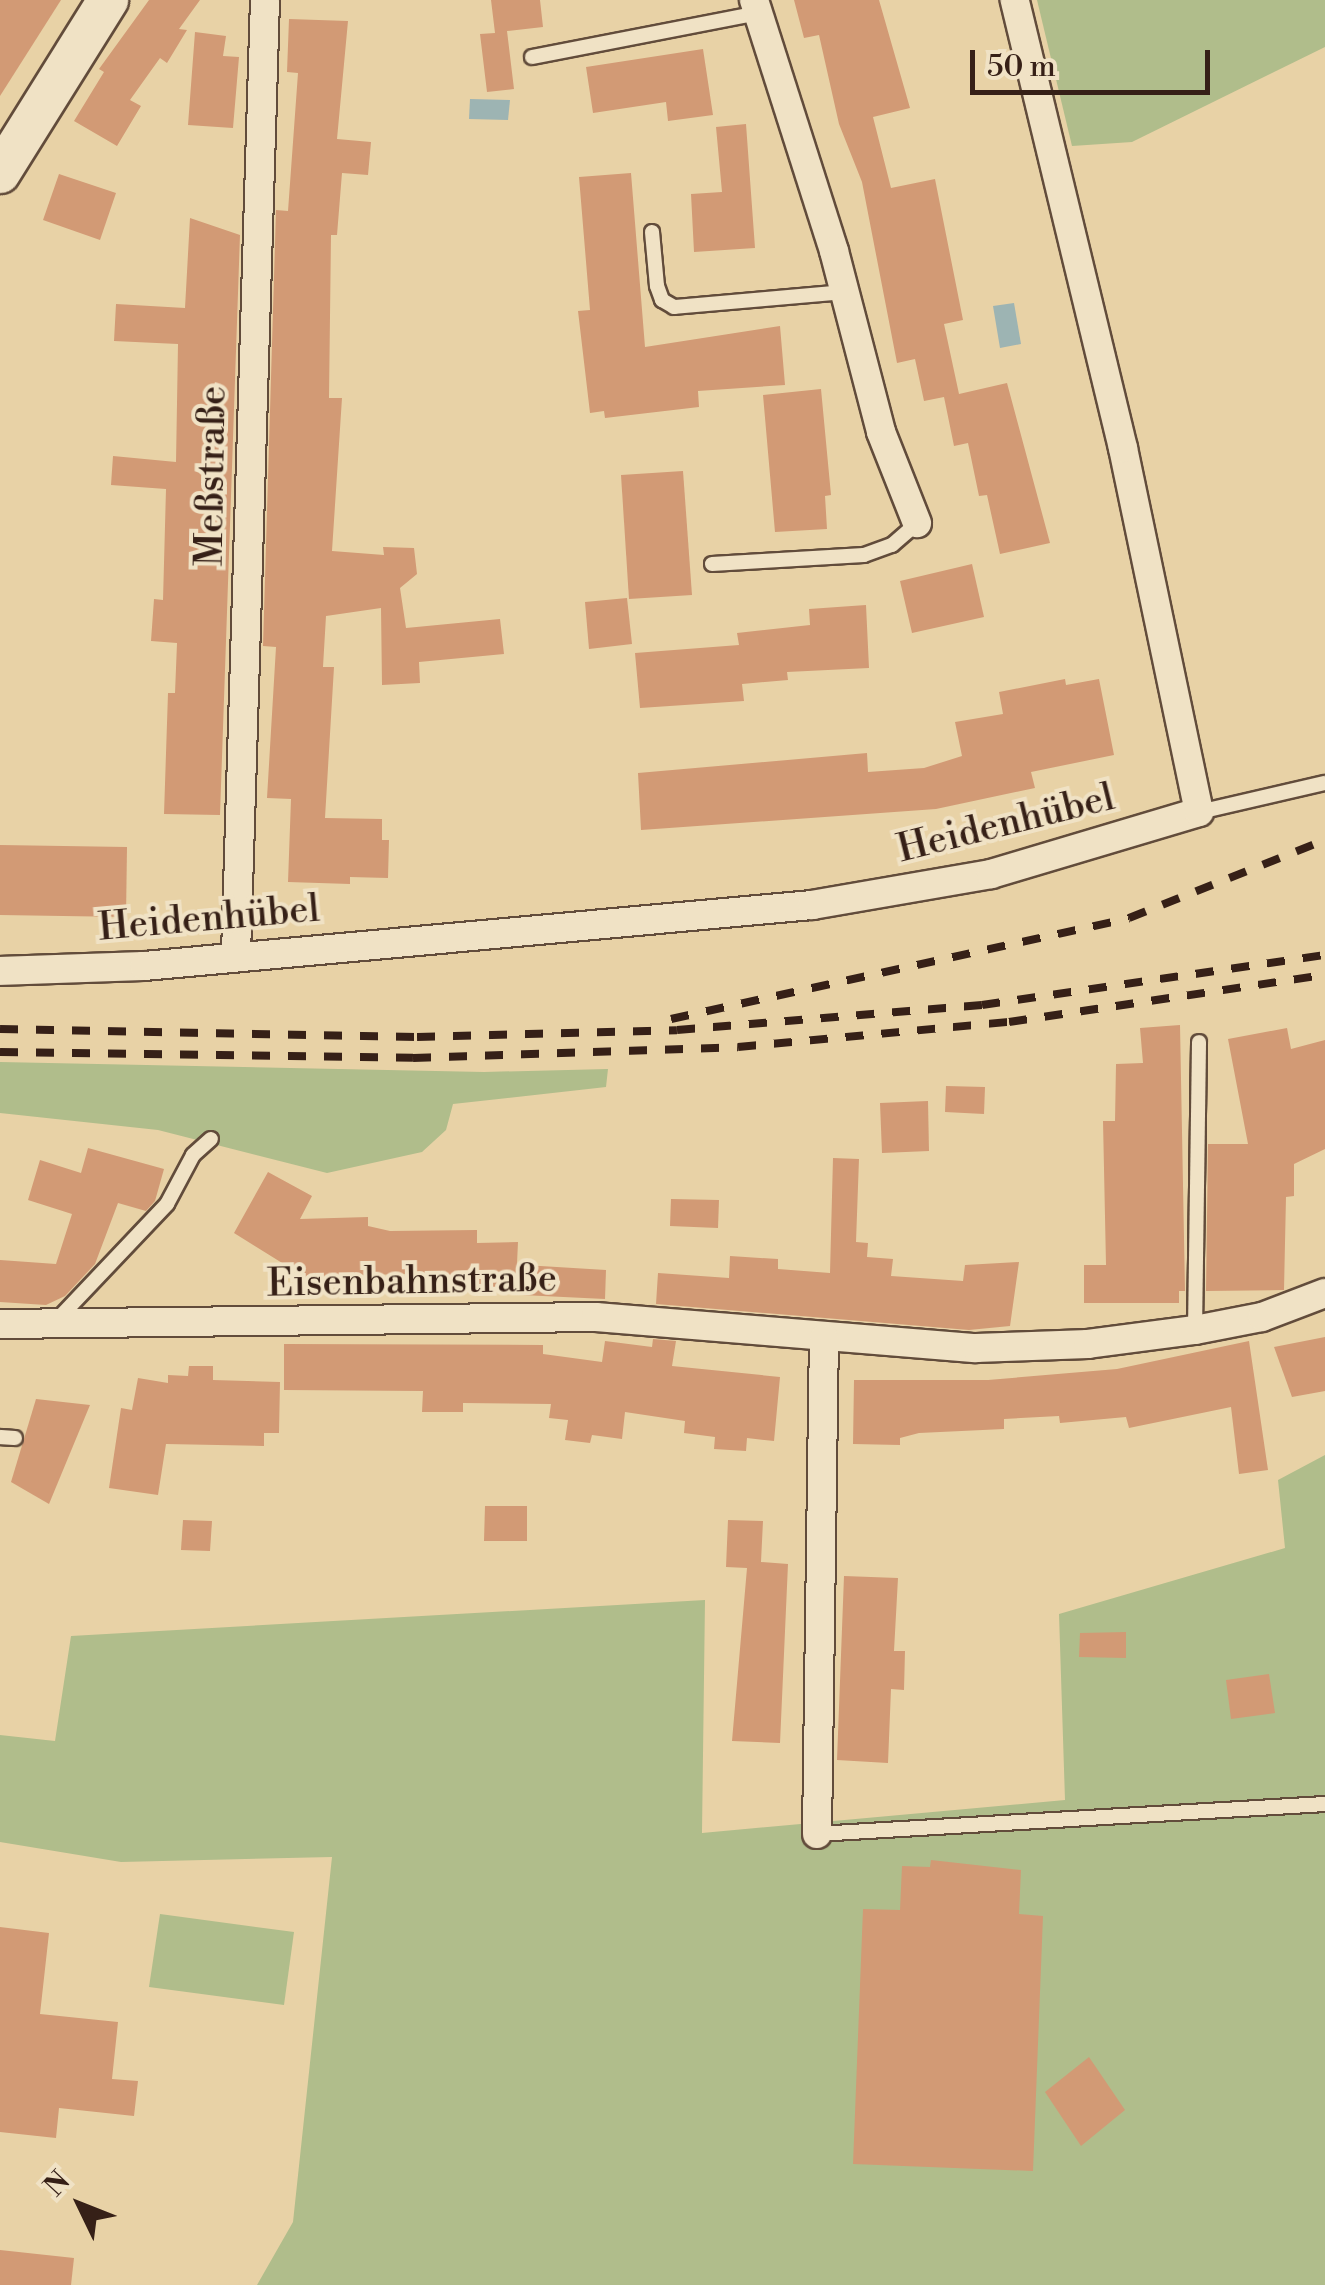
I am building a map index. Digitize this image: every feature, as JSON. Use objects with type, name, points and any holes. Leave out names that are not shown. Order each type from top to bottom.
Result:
[{"type":"main road","points":[[0,174],[108,0]]},
{"type":"street","name":"Meßstraße","points":[[236,954],[265,0]]},
{"type":"street","points":[[1015,0],[1123,448],[1199,812]]},
{"type":"street","points":[[756,6],[846,292],[881,432],[916,523]]},
{"type":"street","name":"Heidenhübel","points":[[0,971],[144,966],[236,954],[812,905],[991,874],[1199,812]]},
{"type":"street","name":"Eisenbahnstraße","points":[[0,1324],[596,1318],[824,1340],[976,1348],[1088,1344],[1196,1330],[1262,1317],[1325,1293]]},
{"type":"street","points":[[817,1834],[824,1340]]},
{"type":"lane","points":[[532,56],[756,6]]},
{"type":"lane","points":[[652,232],[657,286],[674,307],[846,292]]},
{"type":"lane","points":[[712,564],[864,555],[892,544],[916,523]]},
{"type":"lane","points":[[1199,812],[1325,783]]},
{"type":"lane","points":[[1196,1330],[1200,1042]]},
{"type":"lane","points":[[53,1324],[167,1204],[193,1155],[211,1139]]},
{"type":"lane","points":[[817,1834],[1325,1804]]},
{"type":"green space","points":[[1037,0],[1325,0],[1325,47],[1132,142],[1072,146]]},
{"type":"green space","points":[[0,1062],[484,1072],[608,1069],[606,1087],[453,1104],[446,1130],[422,1152],[327,1173],[158,1130],[0,1113]]},
{"type":"green space","points":[[1325,1455],[1325,2285],[257,2285],[293,2222],[332,1857],[121,1862],[0,1842],[0,1735],[55,1741],[71,1636],[705,1600],[702,1833],[1065,1800],[1059,1614],[1285,1548],[1278,1480]]},
{"type":"green space","points":[[160,1914],[294,1932],[284,2005],[149,1987]]},
{"type":"water","points":[[470,99],[510,100],[508,120],[469,119]]},
{"type":"water","points":[[1014,303],[1021,344],[1000,348],[993,306]]},
{"type":"building","points":[[0,0],[61,0],[0,96]]},
{"type":"building","points":[[149,0],[200,0],[179,29],[187,30],[167,63],[160,58],[130,100],[141,106],[117,146],[74,121],[104,72],[99,69]]},
{"type":"building","points":[[491,0],[540,0],[543,27],[507,31],[514,89],[487,92],[480,34],[495,33]]},
{"type":"building","points":[[794,0],[879,0],[910,108],[873,117],[891,188],[935,179],[963,320],[944,324],[959,394],[1007,383],[1050,543],[1000,554],[987,495],[979,496],[968,443],[954,446],[944,397],[924,401],[915,359],[897,363],[862,182],[839,124],[819,35],[804,38]]},
{"type":"building","points":[[289,19],[348,21],[337,139],[371,142],[368,175],[342,173],[337,235],[331,235],[329,398],[342,398],[332,551],[384,555],[383,547],[414,548],[417,574],[400,588],[406,628],[500,619],[504,654],[419,662],[420,683],[382,685],[381,608],[326,616],[323,667],[334,667],[325,818],[382,819],[382,840],[389,840],[388,878],[350,877],[350,884],[288,882],[291,799],[267,798],[276,647],[263,646],[276,210],[288,211],[298,73],[287,72]]},
{"type":"building","points":[[195,32],[226,36],[223,56],[239,57],[233,128],[188,125]]},
{"type":"building","points":[[703,49],[713,115],[668,121],[666,102],[593,113],[586,67]]},
{"type":"building","points":[[746,124],[755,248],[694,252],[691,194],[722,192],[716,127]]},
{"type":"building","points":[[631,173],[645,347],[780,326],[785,385],[698,391],[699,407],[605,418],[604,411],[590,413],[578,311],[590,310],[579,177]]},
{"type":"building","points":[[59,174],[116,193],[100,240],[43,220]]},
{"type":"building","points":[[190,218],[240,235],[220,815],[164,814],[168,693],[175,693],[177,643],[151,641],[154,599],[163,600],[166,489],[111,485],[113,456],[176,462],[178,344],[114,341],[116,304],[185,308]]},
{"type":"building","points":[[821,389],[831,495],[825,496],[827,529],[775,532],[763,395]]},
{"type":"building","points":[[683,471],[692,595],[629,599],[621,475]]},
{"type":"building","points":[[972,564],[984,617],[912,633],[900,581]]},
{"type":"building","points":[[627,598],[632,644],[589,649],[585,602]]},
{"type":"building","points":[[866,605],[869,668],[787,672],[788,680],[742,684],[744,701],[640,708],[635,653],[739,645],[737,633],[810,625],[809,609]]},
{"type":"building","points":[[1065,679],[1066,685],[1099,679],[1114,755],[1031,772],[1035,788],[936,809],[641,830],[638,773],[867,753],[868,772],[924,768],[962,756],[955,722],[1003,714],[999,692]]},
{"type":"building","points":[[0,845],[127,847],[126,917],[0,915]]},
{"type":"building","points":[[1180,1025],[1185,1291],[1179,1291],[1179,1303],[1084,1303],[1084,1265],[1106,1265],[1103,1121],[1115,1121],[1116,1064],[1143,1063],[1140,1028]]},
{"type":"building","points":[[1287,1028],[1291,1049],[1325,1040],[1325,1149],[1294,1164],[1294,1196],[1286,1197],[1284,1290],[1206,1291],[1208,1144],[1248,1144],[1228,1039]]},
{"type":"building","points":[[946,1086],[985,1087],[984,1114],[945,1112]]},
{"type":"building","points":[[928,1101],[929,1151],[882,1153],[880,1103]]},
{"type":"building","points":[[88,1148],[164,1169],[155,1201],[146,1211],[118,1203],[95,1264],[65,1296],[46,1305],[0,1302],[0,1260],[56,1264],[72,1214],[28,1200],[40,1160],[81,1173]]},
{"type":"building","points":[[833,1158],[859,1159],[856,1242],[868,1243],[867,1257],[893,1259],[891,1276],[963,1281],[965,1265],[1019,1262],[1010,1326],[969,1330],[656,1304],[658,1273],[729,1278],[730,1256],[778,1259],[778,1269],[830,1273]]},
{"type":"building","points":[[268,1172],[312,1196],[300,1219],[368,1217],[368,1226],[390,1231],[477,1230],[477,1243],[518,1242],[516,1286],[443,1290],[442,1273],[331,1276],[324,1289],[234,1233]]},
{"type":"building","points":[[671,1199],[719,1200],[718,1228],[670,1226]]},
{"type":"building","points":[[524,1265],[606,1270],[605,1299],[522,1295]]},
{"type":"building","points":[[1325,1337],[1325,1391],[1292,1397],[1274,1347]]},
{"type":"building","points":[[653,1339],[676,1341],[672,1366],[780,1377],[774,1441],[747,1438],[746,1451],[714,1449],[715,1437],[684,1433],[685,1421],[625,1412],[622,1439],[592,1435],[590,1443],[565,1440],[568,1420],[549,1418],[551,1404],[463,1403],[463,1412],[422,1412],[423,1391],[284,1390],[284,1344],[543,1345],[543,1354],[602,1362],[605,1341],[652,1347]]},
{"type":"building","points":[[1249,1341],[1268,1470],[1239,1474],[1231,1407],[1129,1428],[1126,1417],[1060,1423],[1059,1416],[1004,1419],[1004,1429],[919,1433],[900,1438],[900,1445],[853,1444],[854,1380],[988,1380],[1117,1369]]},
{"type":"building","points":[[189,1366],[213,1366],[213,1380],[280,1382],[279,1433],[264,1433],[264,1446],[166,1444],[158,1495],[109,1488],[121,1408],[132,1410],[138,1378],[168,1383],[168,1375],[188,1376]]},
{"type":"building","points":[[36,1399],[90,1405],[49,1504],[11,1482]]},
{"type":"building","points":[[485,1506],[527,1506],[527,1541],[484,1541]]},
{"type":"building","points":[[183,1520],[212,1521],[210,1551],[181,1550]]},
{"type":"building","points":[[728,1520],[763,1521],[761,1562],[788,1564],[780,1743],[732,1741],[747,1568],[726,1567]]},
{"type":"building","points":[[844,1576],[898,1578],[894,1651],[905,1651],[904,1690],[891,1689],[888,1763],[837,1760]]},
{"type":"building","points":[[1126,1632],[1126,1658],[1079,1657],[1080,1633]]},
{"type":"building","points":[[1269,1674],[1275,1713],[1231,1719],[1226,1680]]},
{"type":"building","points":[[931,1860],[1021,1870],[1019,1914],[1043,1916],[1033,2171],[853,2164],[863,1909],[900,1910],[902,1866],[930,1867]]},
{"type":"building","points":[[0,1927],[49,1933],[40,2014],[118,2022],[112,2079],[138,2081],[134,2116],[59,2108],[56,2138],[0,2132]]},
{"type":"building","points":[[1089,2057],[1125,2110],[1081,2146],[1045,2092]]},
{"type":"building","points":[[0,2250],[74,2258],[71,2285],[0,2285]]},
{"type":"railway","points":[[671,1019],[1129,918],[1325,840]]},
{"type":"railway","points":[[0,1029],[417,1037],[677,1030],[982,1005],[1325,955]]},
{"type":"railway","points":[[0,1052],[413,1058],[738,1047],[1009,1022],[1325,975]]}]
